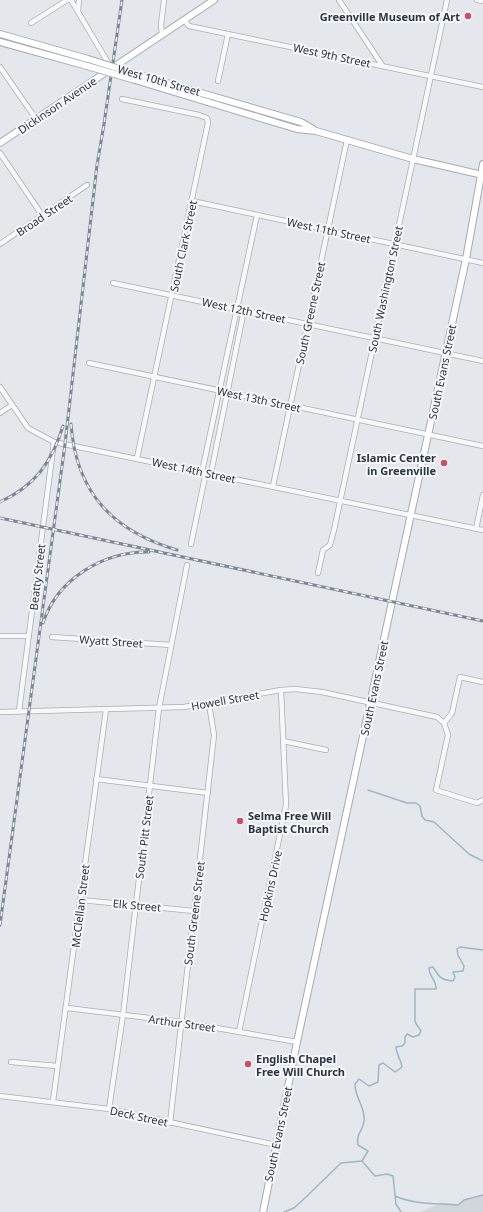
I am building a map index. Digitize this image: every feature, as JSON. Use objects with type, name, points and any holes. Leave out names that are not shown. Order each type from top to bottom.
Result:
[{"type":"main road","name":"Dickinson Avenue","points":[[0,143],[214,0]]},
{"type":"main road","name":"West 10th Street","points":[[0,34],[297,129],[316,131],[413,159],[482,175]]},
{"type":"main road","name":"West 10th Street","points":[[0,42],[87,62]]},
{"type":"main road","name":"South Evans Street","points":[[263,1212],[297,1042],[466,259],[483,164]]},
{"type":"street","points":[[31,23],[67,0]]},
{"type":"street","points":[[71,0],[112,69]]},
{"type":"street","points":[[78,11],[79,0]]},
{"type":"street","points":[[162,35],[161,25],[164,0]]},
{"type":"street","points":[[339,0],[382,66]]},
{"type":"street","name":"South Washington Street","points":[[318,573],[324,550],[330,545],[340,501],[447,0]]},
{"type":"street","points":[[477,0],[483,1]]},
{"type":"street","name":"West 9th Street","points":[[184,20],[189,26],[483,87]]},
{"type":"street","points":[[218,81],[228,34]]},
{"type":"street","points":[[0,68],[36,119]]},
{"type":"street","name":"South Clark Street","points":[[122,99],[199,115],[207,118],[208,126],[137,458]]},
{"type":"street","name":"South Greene Street","points":[[273,486],[347,140]]},
{"type":"street","points":[[0,153],[42,215]]},
{"type":"street","name":"Broad Street","points":[[0,244],[88,185]]},
{"type":"street","name":"West 11th Street","points":[[192,201],[483,263]]},
{"type":"street","points":[[191,544],[206,472],[219,390],[257,215]]},
{"type":"street","name":"West 12th Street","points":[[113,283],[483,361]]},
{"type":"street","points":[[206,472],[227,392],[244,310]]},
{"type":"street","name":"West 13th Street","points":[[90,362],[290,406],[483,446]]},
{"type":"street","name":"West 14th Street","points":[[0,386],[28,428],[54,442],[483,530]]},
{"type":"street","points":[[0,413],[12,404]]},
{"type":"street","name":"Beatty Street","points":[[19,711],[54,442]]},
{"type":"street","points":[[476,528],[483,495]]},
{"type":"street","name":"South Pitt Street","points":[[109,1109],[123,1015],[160,708],[170,645],[187,565]]},
{"type":"street","points":[[0,636],[29,636]]},
{"type":"street","name":"Wyatt Street","points":[[52,637],[170,645]]},
{"type":"street","points":[[483,682],[460,677],[452,713],[444,723],[448,735],[436,790],[477,804],[483,800]]},
{"type":"street","name":"Howell Street","points":[[0,712],[160,708],[209,704],[281,690],[308,690],[436,716],[444,723]]},
{"type":"street","name":"Hopkins Drive","points":[[239,1032],[286,805],[281,690]]},
{"type":"street","name":"South Greene Street","points":[[170,1123],[214,735],[209,704]]},
{"type":"street","name":"McClellan Street","points":[[53,1101],[57,1066],[67,1008],[106,710]]},
{"type":"street","points":[[283,741],[326,750]]},
{"type":"street","points":[[96,780],[208,793]]},
{"type":"street","name":"Elk Street","points":[[81,900],[194,911]]},
{"type":"street","name":"Arthur Street","points":[[67,1008],[182,1022],[297,1042]]},
{"type":"street","points":[[11,1062],[57,1066]]},
{"type":"street","name":"Deck Street","points":[[0,1096],[53,1101],[109,1109],[276,1145]]},
{"type":"shaded area","points":[[483,1195],[483,1212],[420,1212],[442,1203],[458,1205],[464,1200]]},
{"type":"waterway","points":[[368,790],[407,803],[416,803],[420,806],[422,816],[425,820],[434,822],[469,854],[483,861]]},
{"type":"waterway","points":[[284,1212],[294,1208],[341,1163],[362,1161],[368,1151],[358,1145],[358,1137],[363,1125],[364,1116],[356,1093],[355,1084],[359,1079],[369,1086],[378,1082],[379,1065],[383,1063],[395,1072],[402,1067],[396,1047],[402,1046],[405,1043],[405,1037],[407,1034],[413,1037],[419,1035],[421,1031],[415,1022],[415,989],[436,989],[429,968],[433,967],[443,979],[453,981],[455,977],[453,972],[463,971],[464,966],[458,955],[457,949],[460,947],[483,950]]},
{"type":"waterway","points":[[362,1161],[375,1176],[387,1174],[393,1176],[396,1204],[401,1212]]},
{"type":"waterway","points":[[395,1196],[410,1201],[458,1205],[464,1200],[483,1195]]},
{"type":"railway","points":[[0,925],[65,444],[97,165],[122,0]]},
{"type":"railway","points":[[71,424],[74,448],[81,470],[90,489],[102,506],[117,520],[134,532],[154,542],[177,550]]},
{"type":"railway","points":[[0,502],[23,488],[40,472],[53,451],[63,426]]},
{"type":"railway","points":[[0,518],[483,621]]},
{"type":"railway","points":[[43,623],[50,607],[59,593],[84,571],[99,562],[115,556],[149,552]]},
{"type":"place","name":"Greenville Museum of Art","points":[[468,16]]},
{"type":"place","name":"Islamic Center in Greenville","points":[[444,463]]},
{"type":"place","name":"Selma Free Will Baptist Church","points":[[240,821]]},
{"type":"place","name":"English Chapel Free Will Church","points":[[248,1064]]}]
